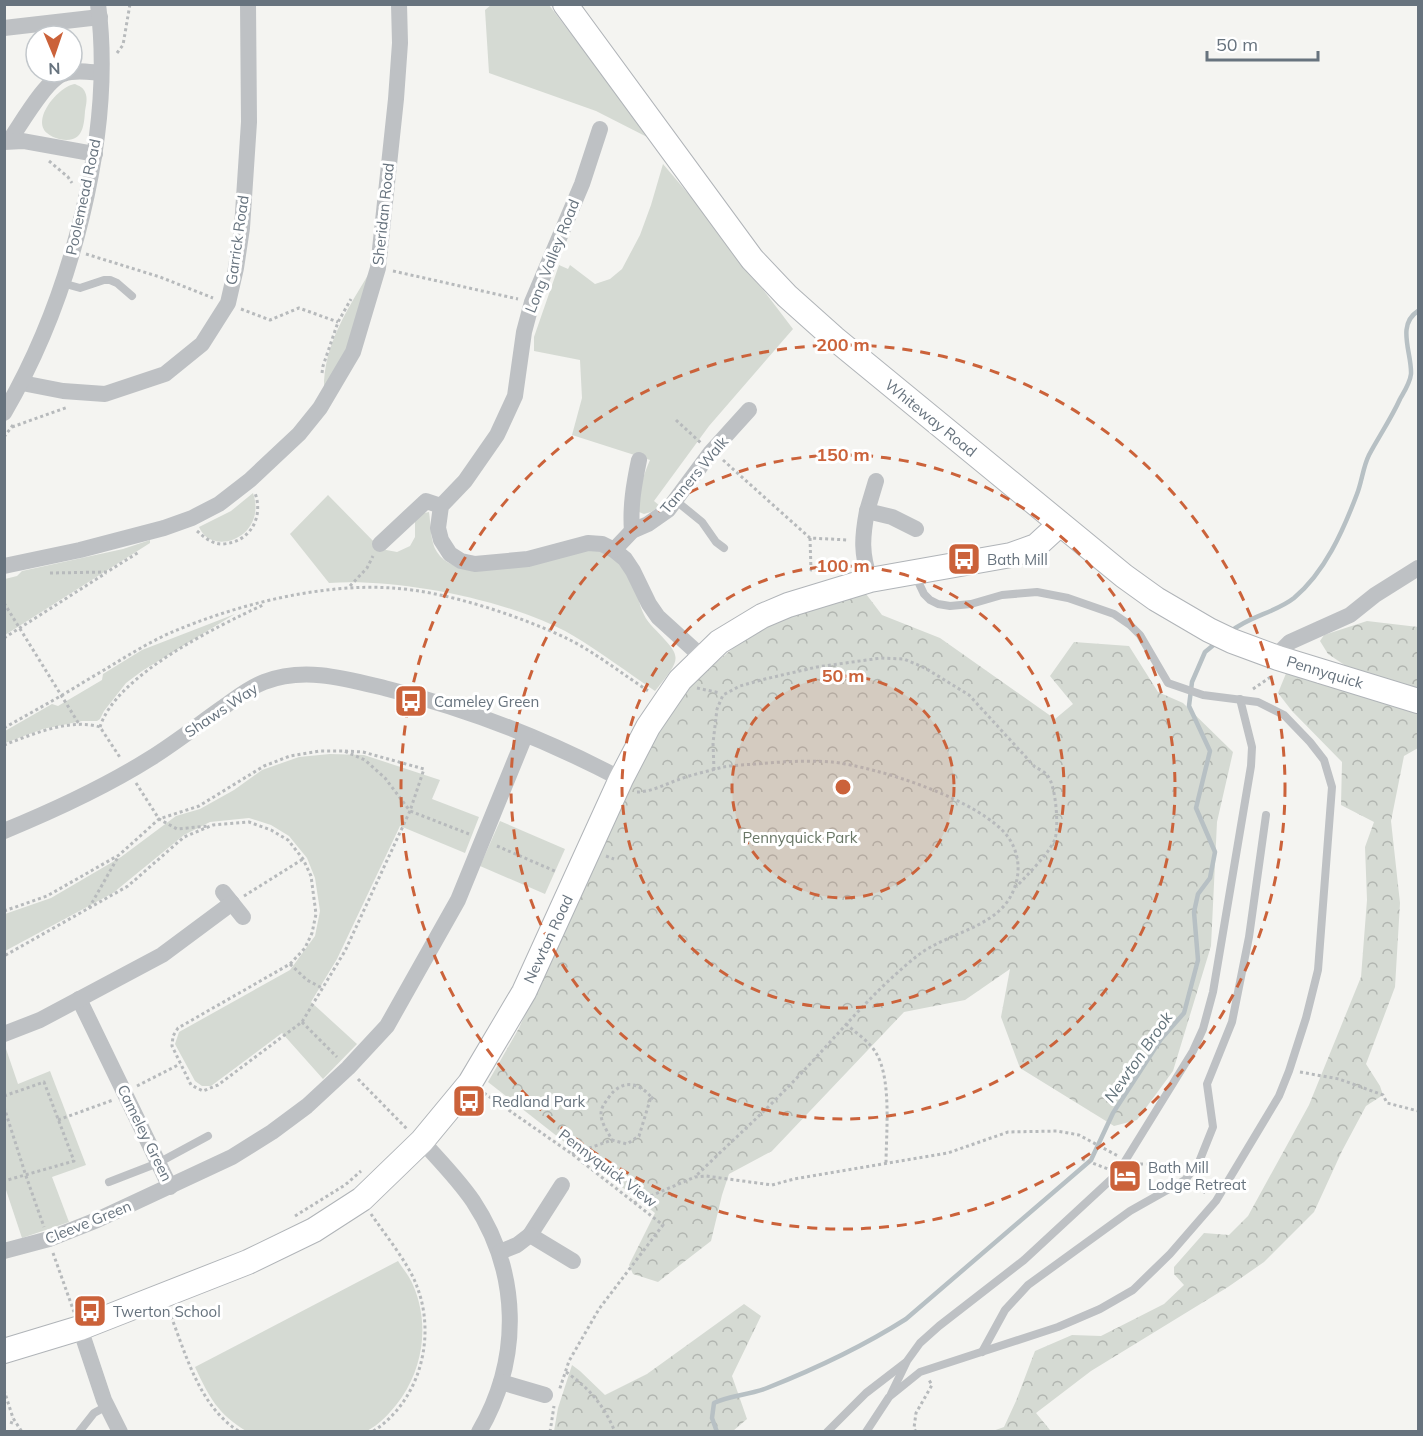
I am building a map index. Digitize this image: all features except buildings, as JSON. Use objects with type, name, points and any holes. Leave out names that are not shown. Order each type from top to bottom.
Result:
[{"type":"street","name":"Garrick Road","points":[[22,383],[63,391],[105,394],[165,374],[202,344],[228,303],[242,228],[249,122],[248,4]]},
{"type":"street","name":"Sheridan Road","points":[[4,566],[90,547],[164,528],[192,518],[219,504],[250,480],[299,434],[320,408],[353,352],[378,268],[396,99],[399,4]]},
{"type":"street","name":"Whiteway Road","points":[[565,4],[752,259],[787,296],[834,338],[1132,582],[1183,616],[1232,641]]},
{"type":"street","points":[[4,28],[99,11]]},
{"type":"street","name":"Poolemead Road","points":[[4,413],[22,383],[74,250],[94,154],[101,74],[99,11]]},
{"type":"street","points":[[94,154],[12,141],[50,83],[62,74],[80,71],[101,74]]},
{"type":"street","name":"Long Valley Road","points":[[441,506],[465,481],[497,435],[515,396],[524,332],[532,302],[588,187],[600,129]]},
{"type":"street","name":"Tanners Walk","points":[[614,550],[632,531],[648,524],[668,510],[711,452],[749,410]]},
{"type":"street","points":[[632,531],[630,510],[639,460]]},
{"type":"street","points":[[870,580],[862,551],[862,538],[876,481]]},
{"type":"street","points":[[380,544],[426,501],[441,506],[438,528],[441,540],[450,554],[461,561],[475,564],[528,559],[588,543],[602,544],[625,559],[658,617],[702,657]]},
{"type":"street","points":[[867,511],[892,517],[916,529]]},
{"type":"street","name":"Newton Road","points":[[4,1352],[72,1316],[248,1262],[314,1230],[362,1199],[415,1132],[470,1083],[524,992],[620,781],[648,727],[680,680],[719,642],[762,616],[788,604],[870,580],[1011,555],[1036,546],[1060,524]]},
{"type":"street","points":[[1278,658],[1290,642],[1350,615],[1374,595],[1419,567]]},
{"type":"street","name":"Pennyquick","points":[[1232,641],[1278,658],[1419,701]]},
{"type":"street","name":"Shaws Way","points":[[4,831],[88,793],[128,771],[151,758],[245,691],[287,675],[337,676],[439,702],[486,718],[574,756],[620,781]]},
{"type":"street","name":"Cameley Green","points":[[79,999],[170,1187],[232,1157],[272,1132],[307,1106],[348,1068],[387,1026],[458,900],[525,736]]},
{"type":"street","points":[[4,1034],[40,1020],[162,955],[228,898],[243,917]]},
{"type":"street","points":[[415,1132],[472,1200],[500,1252],[507,1286],[509,1341],[501,1382],[478,1431]]},
{"type":"street","points":[[500,1252],[517,1245],[530,1234],[561,1185]]},
{"type":"street","name":"Cleeve Green","points":[[4,1251],[48,1239],[170,1187]]},
{"type":"street","points":[[530,1234],[573,1261]]},
{"type":"street","points":[[72,1316],[107,1406],[120,1431]]},
{"type":"street","points":[[501,1382],[545,1395]]},
{"type":"lane","points":[[62,283],[80,288],[110,280],[132,296]]},
{"type":"lane","points":[[675,500],[702,522],[716,542],[724,548]]},
{"type":"lane","points":[[889,1397],[920,1372],[1068,1323],[1100,1309],[1132,1290],[1170,1254],[1216,1201],[1279,1096],[1289,1071],[1318,970],[1332,787],[1324,760],[1311,742],[1284,715],[1258,702],[1203,695],[1168,682],[1140,635],[1130,625],[1107,611],[1068,597],[1037,592],[1002,595],[971,604],[950,606],[938,604],[924,594],[914,572]]},
{"type":"lane","points":[[866,1431],[889,1397],[920,1343],[1024,1260],[1117,1174],[1193,1051],[1203,1029],[1213,992],[1251,766],[1252,747],[1240,699]]},
{"type":"lane","points":[[982,1352],[1005,1310],[1028,1285],[1130,1211],[1185,1180],[1199,1162],[1213,1126],[1207,1084],[1232,1022],[1249,937],[1266,815]]},
{"type":"lane","points":[[109,1182],[158,1163],[208,1136]]},
{"type":"lane","points":[[827,1431],[866,1393],[908,1361]]},
{"type":"lane","points":[[79,1431],[94,1413],[107,1406]]},
{"type":"path","points":[[119,53],[123,45],[130,4]]},
{"type":"path","points":[[12,141],[68,177],[72,181],[72,192]]},
{"type":"path","points":[[74,250],[211,296]]},
{"type":"path","points":[[378,268],[532,302]]},
{"type":"path","points":[[322,376],[322,366],[338,322],[355,293]]},
{"type":"path","points":[[228,303],[270,320],[299,308],[338,322]]},
{"type":"path","points":[[4,430],[74,405]]},
{"type":"path","points":[[676,420],[695,438]]},
{"type":"path","points":[[711,452],[733,468],[810,538],[844,540],[862,538]]},
{"type":"path","points":[[192,518],[196,530],[209,540],[222,544],[243,538],[256,524],[259,511],[258,499],[250,480]]},
{"type":"path","points":[[810,538],[812,570],[834,571]]},
{"type":"path","points":[[349,587],[367,568],[380,544]]},
{"type":"path","points":[[4,638],[107,572]]},
{"type":"path","points":[[4,728],[141,647],[171,633],[210,618],[272,600],[349,587],[392,588],[429,593],[525,621],[572,641],[651,693],[662,704]]},
{"type":"path","points":[[100,726],[104,715],[138,676],[226,622],[272,600]]},
{"type":"path","points":[[4,603],[79,724]]},
{"type":"path","points":[[696,1177],[786,1089],[884,986],[917,956],[939,942],[998,914],[1008,902],[1015,888],[1055,839],[1055,800],[1053,785],[1047,774],[1035,767],[969,695],[925,668],[904,659],[881,658],[818,667],[740,686],[723,695],[717,709],[713,742],[714,770]]},
{"type":"path","points":[[1240,699],[1272,676],[1278,658]]},
{"type":"path","points":[[4,745],[53,729],[79,724],[100,726]]},
{"type":"path","points":[[100,726],[159,819],[177,829],[213,825]]},
{"type":"path","points":[[344,751],[363,752],[424,769],[410,811],[482,839],[559,873]]},
{"type":"path","points":[[620,781],[634,792],[644,792],[726,766],[832,762],[870,770],[953,798],[991,820],[1008,837],[1017,855],[1018,870],[1015,888]]},
{"type":"path","points":[[88,909],[118,855]]},
{"type":"path","points":[[228,898],[303,859]]},
{"type":"path","points":[[290,964],[307,980],[322,989]]},
{"type":"path","points":[[302,1022],[415,1132]]},
{"type":"path","points":[[846,1024],[876,1053],[880,1063],[886,1093],[886,1164]]},
{"type":"path","points":[[58,1120],[126,1094],[180,1064]]},
{"type":"path","points":[[1289,1071],[1339,1079],[1383,1095],[1387,1103],[1419,1111]]},
{"type":"path","points":[[4,1096],[44,1082],[74,1161],[4,1181]]},
{"type":"path","name":"Pennyquick View","points":[[470,1083],[572,1154],[663,1225],[599,1309],[570,1361],[561,1386]]},
{"type":"path","points":[[612,1140],[604,1124],[601,1111],[614,1090],[623,1085],[633,1084],[644,1088],[656,1101]]},
{"type":"path","points":[[572,1154],[612,1140],[627,1144],[641,1137],[651,1097]]},
{"type":"path","points":[[4,1107],[72,1316]]},
{"type":"path","points":[[634,1203],[696,1177],[706,1176],[772,1185],[794,1179],[948,1153],[1008,1132],[1057,1131],[1079,1135],[1108,1149]]},
{"type":"path","points":[[1082,1159],[1098,1164]]},
{"type":"path","points":[[1163,1164],[1179,1177]]},
{"type":"path","points":[[294,1217],[345,1185],[363,1169]]},
{"type":"path","points":[[1194,1185],[1210,1197]]},
{"type":"path","points":[[362,1199],[416,1283],[426,1334],[423,1362],[412,1386],[395,1412],[372,1431]]},
{"type":"path","points":[[169,1309],[208,1402],[228,1424],[240,1431]]},
{"type":"path","points":[[566,1372],[595,1395],[615,1431]]},
{"type":"path","points":[[916,1431],[914,1421],[916,1413],[932,1385],[920,1372]]},
{"type":"path","points":[[4,1390],[14,1418],[22,1431]]},
{"type":"path","points":[[11,1424],[14,1418]]},
{"type":"green space","points":[[491,5],[549,5],[651,139],[596,111],[489,73],[485,10]]},
{"type":"green space","points":[[75,84],[83,89],[86,104],[84,123],[80,133],[77,137],[67,140],[48,134],[43,127],[42,120],[49,104],[69,86]]},
{"type":"green space","points":[[663,164],[708,217],[793,329],[709,426],[654,501],[660,506],[644,514],[639,512],[639,499],[650,460],[572,435],[582,398],[580,360],[534,351],[534,337],[559,265],[568,269],[570,265],[595,284],[610,279],[622,269],[640,235]]},
{"type":"green space","points":[[371,270],[345,353],[324,389],[328,357],[333,342],[346,312]]},
{"type":"green space","points":[[253,493],[256,508],[253,521],[246,531],[236,538],[215,541],[206,536],[199,527],[231,511]]},
{"type":"green space","points":[[328,495],[381,549],[397,552],[410,546],[415,537],[415,521],[420,514],[429,512],[432,538],[437,552],[451,564],[470,568],[493,567],[569,551],[591,549],[609,552],[629,570],[642,611],[674,651],[675,663],[655,691],[572,635],[518,611],[454,594],[420,588],[357,582],[329,583],[290,534]]},
{"type":"green space","points":[[150,540],[150,543],[5,635],[5,579],[17,576],[22,571],[123,549]]},
{"type":"green space","name":"Pennyquick Park","points":[[863,590],[882,615],[940,638],[1055,719],[1073,704],[1050,676],[1074,642],[1129,646],[1158,692],[1183,703],[1233,752],[1217,822],[1211,946],[1173,1071],[1137,1120],[1114,1126],[1020,1068],[1001,1017],[1010,969],[965,1000],[904,1012],[772,1151],[729,1174],[711,1241],[658,1282],[633,1274],[629,1265],[655,1213],[488,1082],[519,1028],[627,788],[663,720],[696,680],[740,642],[776,619]]},
{"type":"green space","points":[[235,614],[126,683],[97,721],[82,721],[43,729],[5,743],[5,731],[52,704],[58,706],[102,680],[103,674],[142,650]]},
{"type":"green space","points":[[1367,621],[1418,627],[1418,748],[1404,756],[1391,821],[1400,903],[1395,987],[1366,1064],[1383,1095],[1366,1106],[1314,1212],[1264,1262],[1228,1287],[1091,1371],[1036,1413],[1050,1430],[1063,1431],[990,1432],[1004,1427],[1035,1351],[1072,1335],[1101,1336],[1164,1304],[1184,1285],[1174,1274],[1174,1267],[1204,1233],[1229,1235],[1248,1216],[1309,1105],[1361,977],[1367,900],[1365,847],[1374,822],[1341,805],[1342,762],[1292,711],[1278,693],[1287,671],[1355,672],[1328,654],[1320,641],[1324,635]]},
{"type":"green space","points":[[330,754],[364,755],[440,780],[432,799],[479,817],[465,853],[400,826],[337,959],[311,1002],[357,1044],[323,1079],[282,1033],[211,1086],[202,1086],[195,1081],[175,1044],[179,1032],[290,970],[315,936],[320,911],[315,878],[307,858],[289,836],[271,825],[249,818],[210,822],[184,835],[113,893],[5,951],[5,914],[51,898],[121,857],[176,816],[200,809],[234,790],[262,770],[299,757]]},
{"type":"green space","points":[[500,821],[565,849],[545,894],[480,866]]},
{"type":"green space","points":[[4,1043],[18,1084],[50,1071],[86,1165],[52,1177],[69,1222],[22,1238],[5,1187]]},
{"type":"green space","points":[[398,1261],[412,1282],[418,1299],[422,1342],[415,1371],[402,1397],[386,1417],[376,1425],[365,1432],[246,1431],[236,1425],[215,1404],[195,1367]]},
{"type":"green space","points":[[744,1304],[761,1316],[732,1376],[747,1419],[733,1431],[554,1431],[558,1408],[572,1365],[605,1395],[647,1374]]},
{"type":"waterway","name":"Newton Brook","points":[[1230,632],[1294,598],[1315,576],[1332,550],[1352,508],[1369,455],[1407,387],[1411,366],[1406,332],[1411,317],[1418,311]]},
{"type":"waterway","name":"Newton Brook","points":[[717,1432],[712,1418],[714,1403],[761,1390],[803,1373],[855,1348],[906,1319],[1091,1160],[1113,1113],[1161,1039],[1184,1013],[1198,960],[1194,912],[1198,894],[1210,878],[1215,852],[1196,808],[1210,751],[1189,706],[1192,682],[1205,652],[1216,643]]},
{"type":"place","name":"Bath Mill","points":[[964,559]]},
{"type":"place","name":"Cameley Green","points":[[411,701]]},
{"type":"place","name":"Redland Park","points":[[469,1101]]},
{"type":"place","name":"Bath Mill Lodge Retreat","points":[[1125,1176]]},
{"type":"place","name":"Twerton School","points":[[90,1311]]}]
